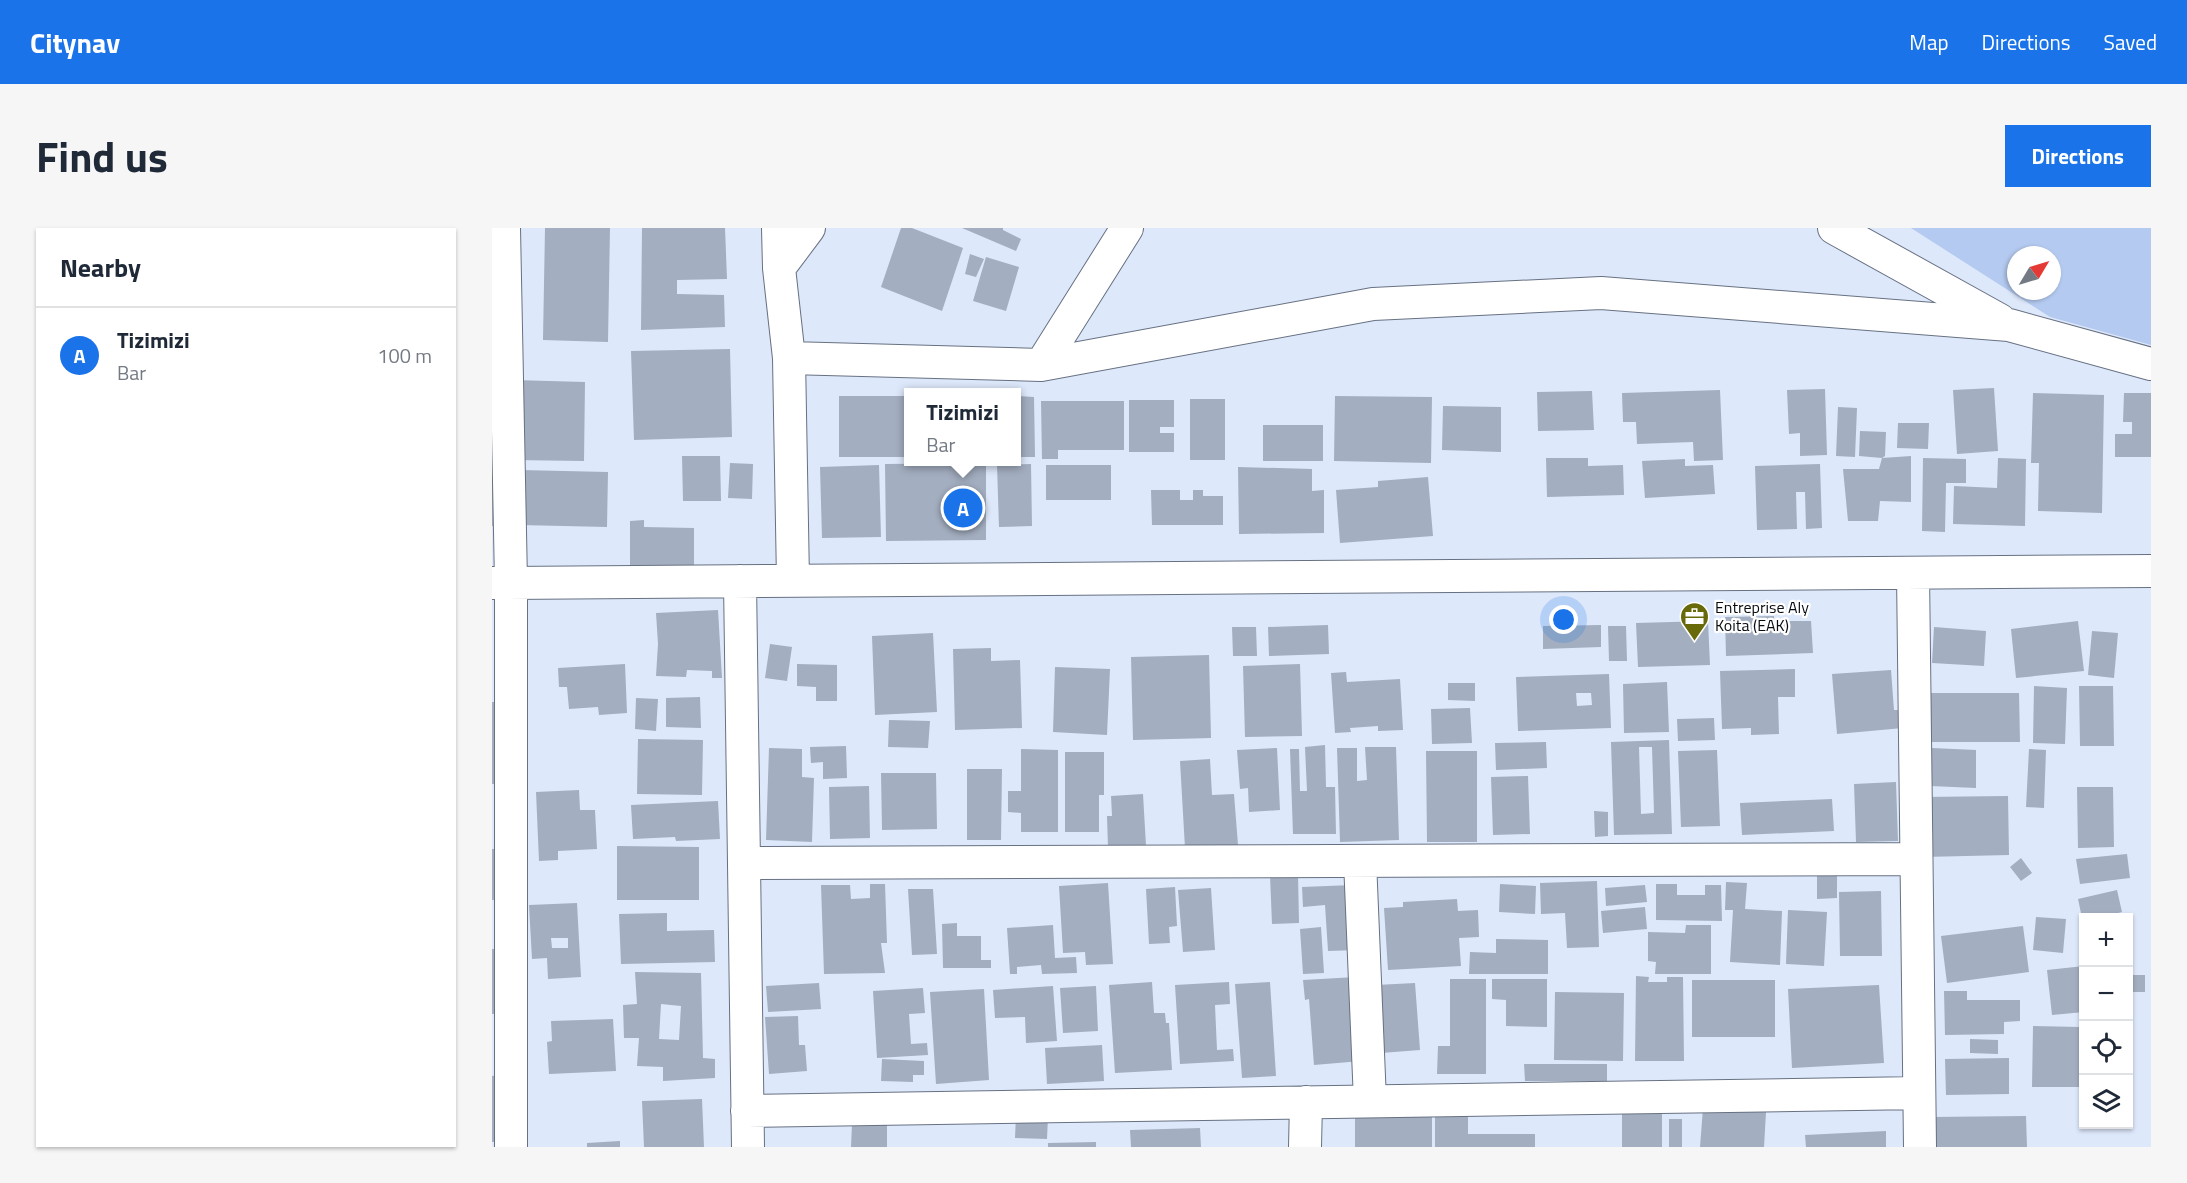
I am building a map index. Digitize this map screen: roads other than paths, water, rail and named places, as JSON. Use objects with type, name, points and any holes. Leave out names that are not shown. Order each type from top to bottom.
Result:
[{"type":"street","points":[[504,228],[502,583],[511,1147]]},
{"type":"street","points":[[777,228],[789,358],[793,580]]},
{"type":"street","points":[[779,268],[809,228]]},
{"type":"street","points":[[1041,365],[1127,228]]},
{"type":"street","points":[[1834,228],[2009,325]]},
{"type":"street","points":[[789,358],[1041,365],[1373,304],[1601,293],[2009,325],[2151,364]]},
{"type":"street","points":[[502,583],[2151,571]]},
{"type":"street","points":[[1913,573],[1920,1147]]},
{"type":"street","points":[[740,581],[747,1147]]},
{"type":"street","points":[[744,863],[1916,859]]},
{"type":"street","points":[[1359,861],[1370,1101]]},
{"type":"street","points":[[747,1111],[1919,1093]]},
{"type":"street","points":[[1305,1147],[1306,1102]]},
{"type":"place","name":"Tizimizi","points":[[963,508]]},
{"type":"place","name":"Entreprise Aly Koita (EAK)","points":[[1694,642]]}]
